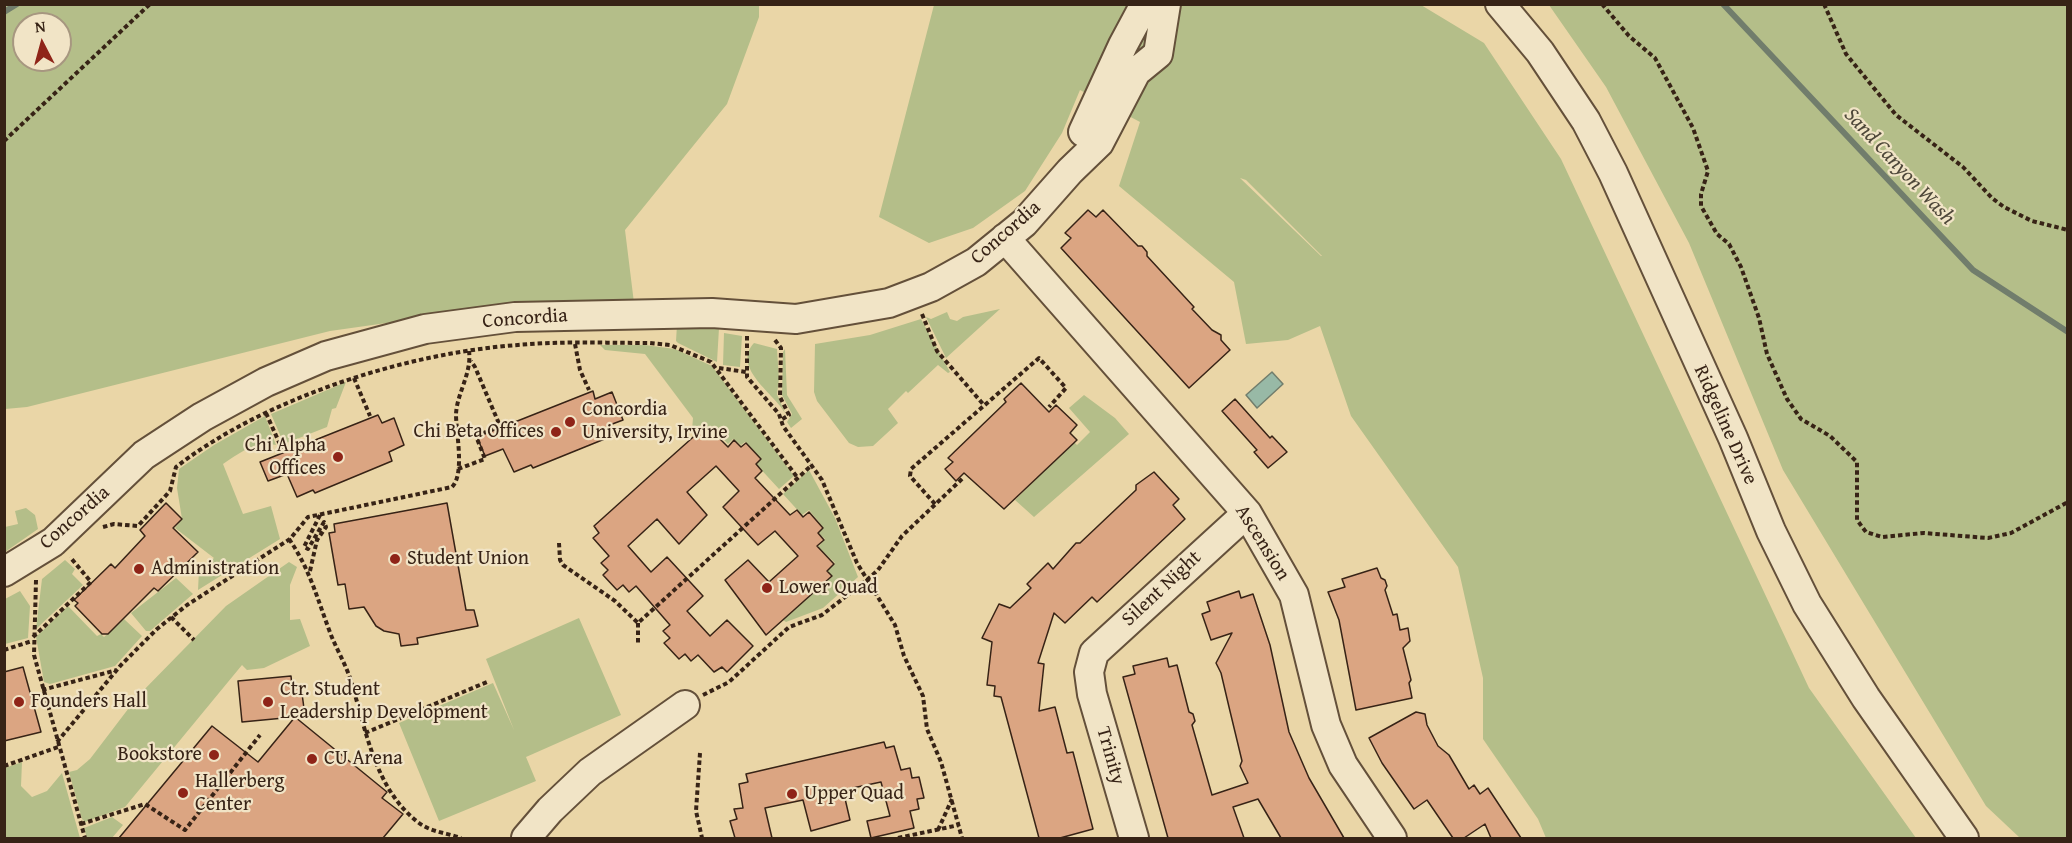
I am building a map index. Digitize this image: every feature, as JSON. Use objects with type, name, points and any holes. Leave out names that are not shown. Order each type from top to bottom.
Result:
[{"type":"street","name":"Concordia","points":[[1070,171],[1084,130],[1123,45],[1145,4]]},
{"type":"street","name":"Concordia","points":[[17,577],[144,455],[202,417],[266,382],[326,356],[425,329],[515,317],[712,313],[796,319],[890,303],[931,287],[976,261],[1024,223],[1070,171],[1099,143],[1136,72],[1158,54],[1166,4]]},
{"type":"street","name":"Ridgeline Drive","points":[[1500,4],[1540,52],[1586,121],[1613,173],[1733,438],[1771,531],[1807,604],[1866,698],[1964,838]]},
{"type":"street","name":"Ascension","points":[[1005,238],[1246,513],[1294,595],[1326,725],[1343,765],[1392,838]]},
{"type":"street","name":"Silent Night","points":[[1089,672],[1094,653],[1246,513]]},
{"type":"street","name":"Trinity","points":[[1089,672],[1092,694],[1134,838]]},
{"type":"street","points":[[526,838],[550,810],[590,772],[685,705]]},
{"type":"path","points":[[4,141],[150,4]]},
{"type":"path","points":[[1602,4],[1629,36],[1655,58],[1694,128],[1708,171],[1701,194],[1701,206],[1717,234],[1729,244],[1741,267],[1759,318],[1767,354],[1787,399],[1801,419],[1830,436],[1857,462],[1857,520],[1866,532],[1882,537],[1924,533],[1988,538],[2011,533],[2067,502]]},
{"type":"path","points":[[1824,4],[1846,54],[1896,115],[1963,167],[1992,198],[2004,207],[2032,221],[2067,230]]},
{"type":"path","points":[[922,314],[941,356],[983,404]]},
{"type":"path","points":[[747,336],[746,372],[751,384],[779,414],[783,426],[812,465],[836,508],[857,563],[892,619],[904,656],[923,696],[927,729],[941,762],[962,838]]},
{"type":"path","points":[[775,339],[781,348],[780,397],[789,415],[781,420]]},
{"type":"path","points":[[575,344],[580,370],[589,390]]},
{"type":"path","points":[[97,529],[114,525],[138,526],[170,491],[176,467],[266,413],[354,378],[403,364],[469,351],[518,345],[670,345],[711,362],[797,477]]},
{"type":"path","points":[[4,766],[58,745],[117,670],[171,617],[289,539],[308,517],[441,491],[457,482],[459,469],[456,414],[470,361],[469,351]]},
{"type":"path","points":[[935,504],[909,474],[943,439],[1039,358],[1066,388],[1048,407]]},
{"type":"path","points":[[459,469],[485,459],[476,436],[500,426],[476,367],[470,361]]},
{"type":"path","points":[[719,368],[746,372]]},
{"type":"path","points":[[354,378],[370,416]]},
{"type":"path","points":[[266,413],[282,449]]},
{"type":"path","points":[[638,623],[812,465]]},
{"type":"path","points":[[685,705],[729,682],[789,627],[822,615],[867,580],[878,570],[902,536],[964,477]]},
{"type":"path","points":[[300,555],[321,513]]},
{"type":"path","points":[[304,547],[308,549],[324,522],[326,527],[317,540],[310,573]]},
{"type":"path","points":[[289,539],[310,573],[351,680],[365,733],[392,797],[401,807],[432,830],[461,838]]},
{"type":"path","points":[[559,543],[560,560],[563,565],[615,601],[638,623],[638,643]]},
{"type":"path","points":[[4,650],[32,639],[91,582],[66,555],[73,549]]},
{"type":"path","points":[[17,577],[36,576],[32,639],[42,690],[85,838]]},
{"type":"path","points":[[171,617],[194,640]]},
{"type":"path","points":[[42,690],[117,670]]},
{"type":"path","points":[[365,733],[487,682]]},
{"type":"path","points":[[81,824],[145,804],[186,830],[260,735]]},
{"type":"path","points":[[700,753],[696,801],[702,838]]},
{"type":"path","points":[[938,830],[952,799]]},
{"type":"path","points":[[898,838],[959,825]]},
{"type":"green space","points":[[4,5],[759,5],[759,17],[727,104],[625,230],[634,303],[521,304],[330,331],[27,407],[5,409]]},
{"type":"green space","points":[[934,5],[1421,5],[1484,43],[1561,159],[1809,688],[1916,838],[1546,838],[1538,819],[1483,739],[1483,678],[1458,567],[1351,416],[1320,326],[1288,340],[1246,344],[1234,282],[1119,186],[1140,122],[1080,90],[1062,133],[1025,191],[973,228],[929,243],[879,217]],"holes":[[[1240,178],[1246,180],[1322,256]]]},
{"type":"green space","points":[[1549,5],[2067,5],[2067,838],[2020,838],[1986,806],[1783,470],[1689,243],[1606,87]]},
{"type":"green space","points":[[1000,309],[946,358],[926,317],[931,319],[947,312],[950,319],[957,321],[963,317]]},
{"type":"green space","points":[[921,319],[950,372],[948,373],[938,365],[908,393],[906,391],[888,409],[898,423],[873,446],[858,447],[849,443],[817,401],[814,392],[815,344],[870,335]]},
{"type":"green space","points":[[677,325],[719,328],[717,362],[678,343],[676,341]]},
{"type":"green space","points":[[724,333],[742,336],[740,367],[723,365]]},
{"type":"green space","points":[[754,343],[777,349],[779,379],[777,394],[785,413],[751,371],[748,352]]},
{"type":"green space","points":[[600,345],[645,345],[675,349],[712,366],[794,476],[779,489],[756,464],[761,459],[745,442],[741,445],[733,439],[728,444],[712,427],[705,433],[701,430],[692,430],[693,418],[645,354],[605,350]]},
{"type":"green space","points":[[785,349],[787,395],[802,419],[791,428],[787,422],[792,414],[782,395],[783,352]]},
{"type":"green space","points":[[346,382],[336,408],[332,409],[327,427],[284,444],[271,414]]},
{"type":"green space","points":[[1084,395],[1115,418],[1129,434],[1034,517],[1015,500],[1074,442],[1077,445],[1090,432],[1069,408]]},
{"type":"green space","points":[[265,416],[276,445],[255,446],[223,464],[243,514],[271,506],[280,539],[198,590],[199,570],[214,558],[175,528],[182,519],[177,488],[179,469],[214,445]]},
{"type":"green space","points":[[809,470],[835,518],[858,577],[823,608],[786,622],[783,620],[832,577],[827,571],[835,563],[818,547],[825,539],[818,533],[823,527],[809,510],[802,515],[783,494]]},
{"type":"green space","points":[[26,508],[35,515],[38,529],[5,552],[5,527],[18,524],[15,511]]},
{"type":"green space","points":[[65,560],[75,569],[72,574],[83,585],[36,629],[42,579]]},
{"type":"green space","points":[[289,562],[297,567],[290,585],[290,620],[300,619],[310,646],[264,668],[247,670],[242,665],[125,807],[85,822],[82,819],[69,772],[77,770],[90,759],[138,696],[226,606]]},
{"type":"green space","points":[[176,578],[193,594],[150,631],[146,631],[131,613]]},
{"type":"green space","points":[[20,591],[30,606],[28,638],[5,644],[5,599]]},
{"type":"green space","points":[[68,606],[97,636],[101,634],[104,637],[124,619],[142,636],[115,666],[50,684],[44,682],[36,637]]},
{"type":"green space","points":[[579,618],[621,715],[526,757],[536,781],[439,821],[399,723],[493,683],[514,730],[486,659]]},
{"type":"green space","points":[[22,762],[21,786],[32,797],[47,791],[62,773],[80,838],[5,838],[5,768]]},
{"type":"green space","points":[[112,817],[123,825],[112,838],[87,838],[84,828]]},
{"type":"shaded area","points":[[1272,372],[1283,384],[1257,408],[1246,395]]},
{"type":"building","points":[[1088,210],[1096,217],[1103,210],[1138,246],[1142,246],[1147,256],[1194,307],[1192,309],[1212,330],[1221,335],[1221,340],[1230,350],[1189,388],[1061,248],[1071,238],[1065,233]]},
{"type":"building","points":[[1021,383],[1049,412],[1056,405],[1077,425],[1070,433],[1077,440],[1004,509],[964,473],[956,481],[945,469],[953,462],[948,458],[1006,402],[1004,399]]},
{"type":"building","name":"Chi Beta Offices","points":[[593,391],[595,399],[612,392],[623,420],[607,426],[612,436],[533,468],[531,465],[514,472],[503,449],[485,456],[477,437]]},
{"type":"building","points":[[1235,399],[1270,438],[1272,436],[1287,452],[1268,468],[1254,452],[1257,450],[1222,411]]},
{"type":"building","name":"Chi Alpha Offices","points":[[378,415],[382,423],[394,418],[404,445],[389,452],[392,461],[315,493],[313,490],[297,497],[287,474],[268,481],[260,462]]},
{"type":"building","points":[[711,430],[728,447],[734,440],[741,447],[746,443],[761,459],[756,464],[762,471],[755,478],[790,515],[797,510],[803,517],[809,512],[823,528],[818,533],[824,540],[817,546],[834,564],[827,571],[832,576],[766,635],[725,580],[748,560],[769,582],[798,556],[775,531],[758,545],[723,507],[739,491],[716,466],[687,492],[707,515],[679,544],[657,519],[628,546],[651,572],[667,557],[703,596],[687,611],[710,636],[727,620],[753,646],[727,672],[722,667],[714,672],[698,655],[691,661],[685,654],[679,659],[664,643],[670,638],[663,631],[670,625],[636,586],[629,592],[623,585],[617,590],[603,575],[608,570],[601,563],[609,556],[593,538],[599,533],[594,526],[700,431],[705,437]]},
{"type":"building","points":[[1154,472],[1179,499],[1173,505],[1185,519],[1097,602],[1092,597],[1065,623],[1054,613],[1038,663],[1044,664],[1039,711],[1055,707],[1067,753],[1073,752],[1093,829],[1060,838],[1039,838],[1001,697],[994,696],[995,686],[987,685],[992,642],[982,638],[999,604],[1010,608],[1031,588],[1027,584],[1048,563],[1053,569],[1076,543],[1080,543],[1136,490],[1136,485]]},
{"type":"building","name":"Administration","points":[[166,503],[182,519],[173,528],[198,552],[158,591],[154,588],[108,634],[102,634],[75,606],[78,603],[74,600],[111,564],[115,568],[145,536],[140,530]]},
{"type":"building","name":"Student Union","points":[[447,503],[466,610],[474,610],[478,626],[417,638],[418,644],[401,646],[399,634],[384,631],[376,626],[364,607],[349,609],[345,584],[338,585],[329,533],[335,532],[334,524]]},
{"type":"building","points":[[1377,568],[1381,578],[1385,580],[1387,586],[1385,590],[1393,615],[1397,614],[1400,630],[1408,628],[1410,641],[1403,648],[1411,680],[1409,683],[1412,698],[1356,710],[1339,620],[1328,592],[1345,587],[1342,579]]},
{"type":"building","points":[[1239,591],[1241,598],[1253,594],[1270,645],[1289,732],[1309,778],[1344,838],[1281,838],[1258,799],[1233,807],[1244,838],[1168,838],[1123,677],[1135,674],[1133,666],[1167,658],[1169,667],[1177,665],[1189,712],[1193,714],[1195,721],[1192,725],[1212,795],[1248,783],[1240,766],[1242,761],[1221,673],[1216,663],[1232,633],[1211,640],[1202,614],[1210,611],[1207,602]]},
{"type":"building","name":"Founders Hall","points":[[23,667],[41,732],[4,741],[4,672]]},
{"type":"building","name":"Ctr. Student Leadership Development","points":[[291,676],[292,686],[301,686],[305,716],[242,722],[238,681]]},
{"type":"building","points":[[1416,712],[1425,714],[1427,725],[1438,746],[1449,755],[1469,789],[1474,785],[1480,794],[1488,788],[1521,838],[1491,838],[1485,824],[1464,838],[1453,838],[1427,800],[1414,809],[1382,763],[1369,738]]},
{"type":"building","points":[[295,717],[387,792],[382,798],[403,814],[383,838],[119,838],[212,726],[258,762]]},
{"type":"building","name":"Upper Quad","points":[[884,742],[886,748],[894,746],[901,770],[910,768],[912,778],[919,777],[924,798],[917,799],[919,809],[910,811],[914,828],[871,838],[867,821],[890,816],[881,782],[843,790],[850,820],[811,831],[803,800],[765,808],[772,838],[735,838],[730,821],[737,819],[734,809],[743,808],[739,784],[748,782],[746,774]]},
{"type":"waterway","name":"Sand Canyon Wash","points":[[4,12],[17,4]]},
{"type":"waterway","name":"Sand Canyon Wash","points":[[1723,4],[1973,270],[2068,332]]},
{"type":"place","name":"Concordia University, Irvine","points":[[570,422]]},
{"type":"place","name":"Chi Beta Offices","points":[[556,432]]},
{"type":"place","name":"Chi Alpha Offices","points":[[338,457]]},
{"type":"place","name":"Student Union","points":[[395,559]]},
{"type":"place","name":"Administration","points":[[139,569]]},
{"type":"place","name":"Lower Quad","points":[[767,588]]},
{"type":"place","name":"Founders Hall","points":[[19,702]]},
{"type":"place","name":"Ctr. Student Leadership Development","points":[[268,702]]},
{"type":"place","name":"Bookstore","points":[[214,755]]},
{"type":"place","name":"CU Arena","points":[[312,759]]},
{"type":"place","name":"Hallerberg Center","points":[[183,793]]},
{"type":"place","name":"Upper Quad","points":[[792,794]]}]
